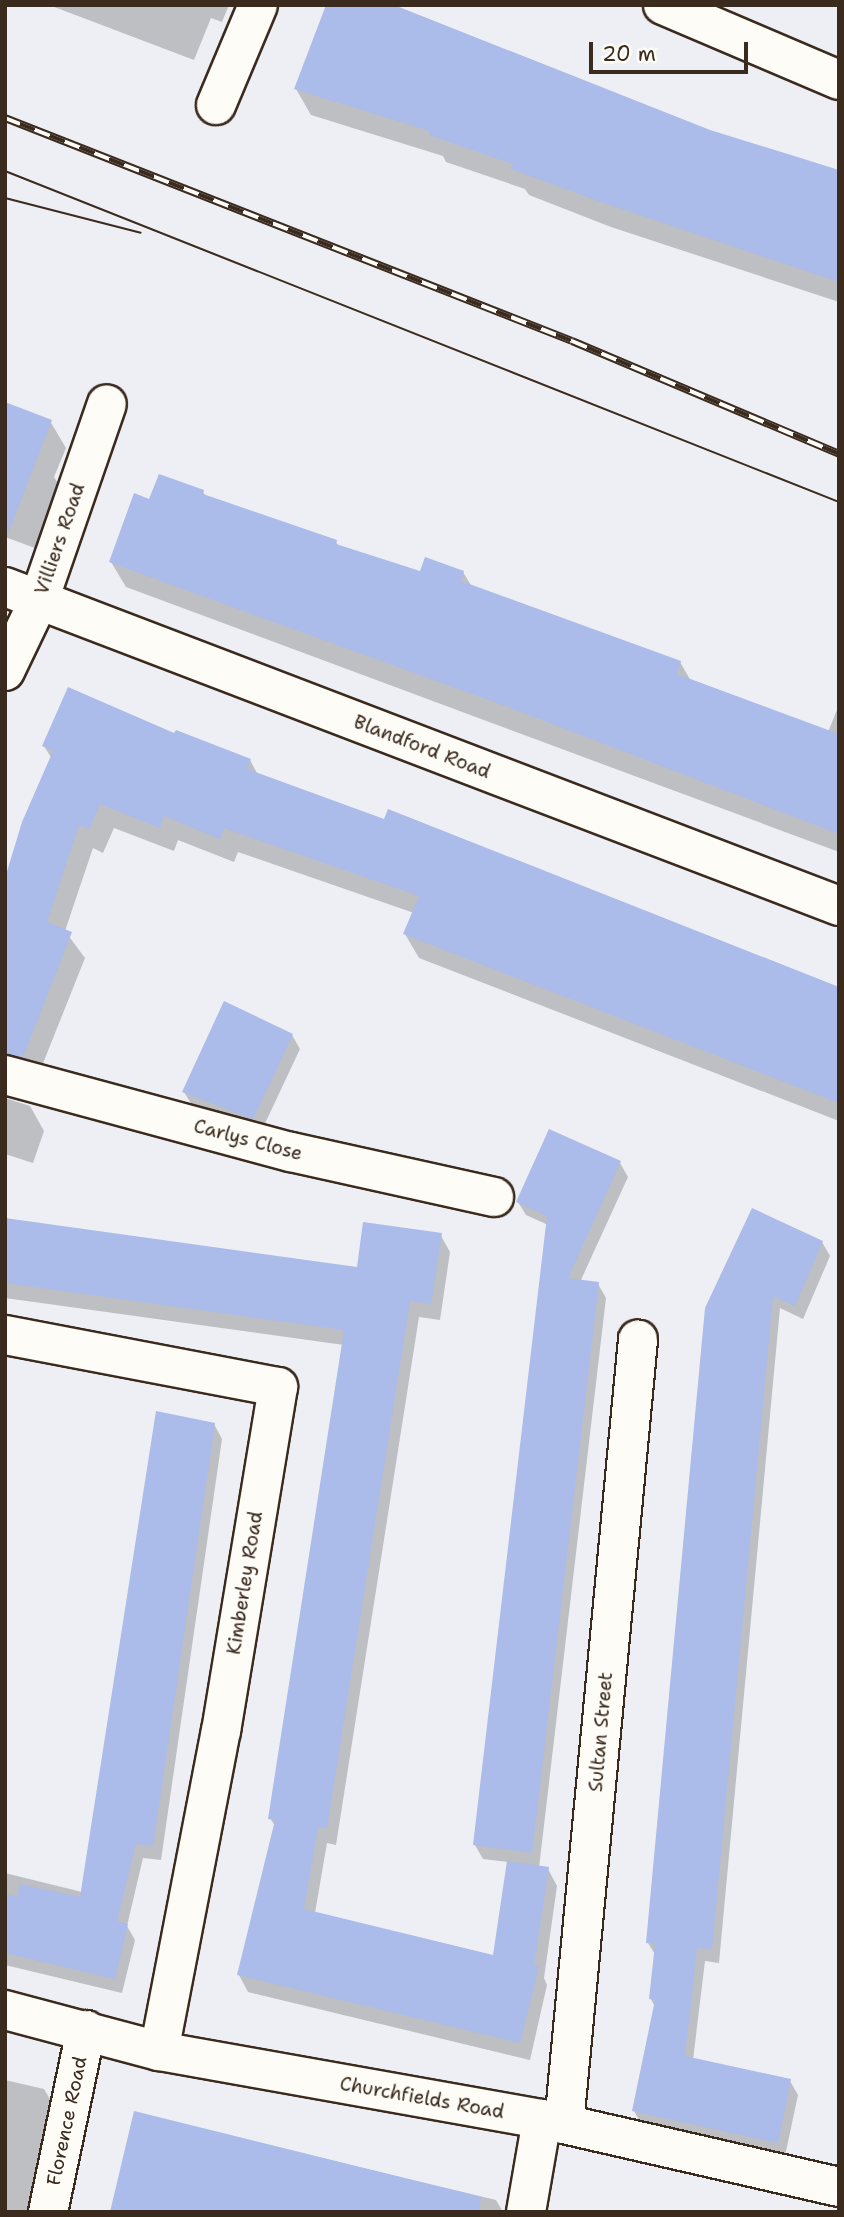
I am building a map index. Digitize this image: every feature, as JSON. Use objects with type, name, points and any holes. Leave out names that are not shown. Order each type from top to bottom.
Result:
[{"type":"street","points":[[216,105],[258,5]]},
{"type":"street","points":[[663,5],[839,80]]},
{"type":"street","name":"Villiers Road","points":[[5,671],[22,594],[107,404]]},
{"type":"street","name":"Blandford Road","points":[[22,594],[839,906]]},
{"type":"street","name":"Carlys Close","points":[[5,1075],[291,1152],[494,1197]]},
{"type":"street","name":"Kimberley Road","points":[[5,1335],[278,1387],[221,1730],[159,2051]]},
{"type":"street","name":"Sultan Street","points":[[526,2212],[553,2122],[638,1339]]},
{"type":"street","name":"Churchfields Road","points":[[5,2010],[159,2051],[553,2122],[839,2187]]},
{"type":"street","name":"Florence Road","points":[[48,2212],[86,2030]]},
{"type":"building","points":[[326,5],[394,5],[710,130],[839,170],[839,282],[511,169],[513,164],[429,135],[430,131],[294,89]]},
{"type":"building","points":[[5,402],[52,420],[9,531],[5,530]]},
{"type":"building","points":[[159,474],[204,490],[203,494],[337,540],[336,544],[420,571],[425,557],[464,571],[461,581],[681,661],[677,674],[839,734],[839,834],[508,707],[109,562],[134,493],[149,499]]},
{"type":"building","points":[[68,687],[174,733],[176,730],[251,759],[247,769],[384,819],[388,809],[839,987],[839,1103],[403,934],[419,896],[224,828],[220,839],[164,816],[160,828],[100,804],[89,829],[79,825],[47,922],[72,932],[23,1057],[5,1054],[5,878],[22,822],[53,751],[42,746]]},
{"type":"building","points":[[224,1001],[293,1034],[253,1119],[182,1092]]},
{"type":"building","points":[[549,1129],[621,1161],[568,1278],[599,1282],[532,1853],[473,1845],[547,1216],[516,1202]]},
{"type":"building","points":[[752,1208],[823,1241],[795,1306],[773,1296],[712,1949],[697,1948],[685,2056],[791,2079],[778,2143],[632,2111],[655,2000],[649,1999],[655,1944],[646,1943],[705,1308]]},
{"type":"building","points":[[5,1218],[357,1267],[363,1222],[442,1233],[431,1304],[410,1301],[327,1828],[318,1827],[304,1909],[493,1955],[507,1861],[549,1867],[534,1965],[539,1966],[520,2043],[237,1975],[275,1820],[268,1819],[344,1330],[5,1283]]},
{"type":"building","points":[[156,1411],[215,1423],[153,1846],[136,1844],[117,1921],[128,1924],[115,1979],[5,1953],[5,1894],[17,1897],[20,1884],[80,1897]]},
{"type":"building","points":[[134,2111],[481,2197],[479,2212],[110,2212]]},
{"type":"tram line","points":[[5,171],[839,502]]},
{"type":"tram line","points":[[5,198],[141,233]]},
{"type":"railway","points":[[5,118],[572,341],[839,454]]}]
